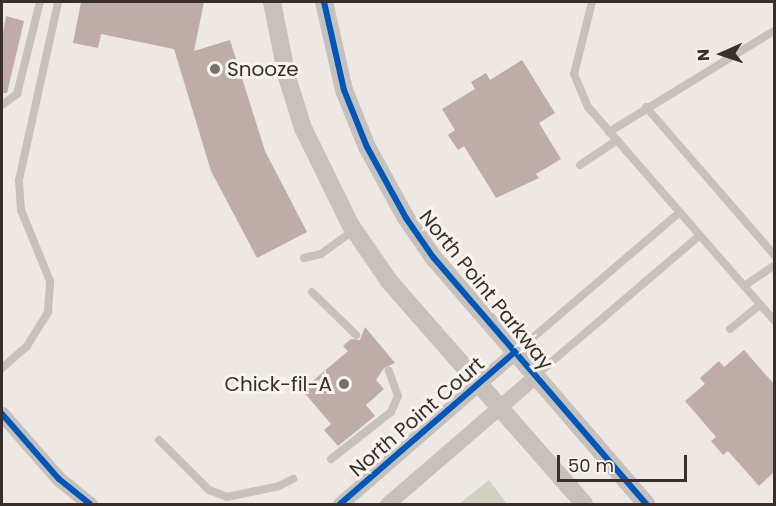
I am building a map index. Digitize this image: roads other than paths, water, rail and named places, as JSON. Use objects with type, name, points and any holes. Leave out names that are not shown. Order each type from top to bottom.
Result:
[{"type":"street","points":[[272,2],[287,77],[303,128],[325,179],[354,230],[389,281],[584,504]]},
{"type":"street","name":"North Point Parkway","points":[[324,2],[344,90],[379,171],[422,243],[534,377],[646,504]]},
{"type":"street","name":"North Point Court","points":[[340,504],[479,386],[514,353]]},
{"type":"street","points":[[387,504],[534,377]]},
{"type":"street","points":[[2,414],[59,479],[90,504]]},
{"type":"lane","points":[[2,105],[17,94],[40,2]]},
{"type":"lane","points":[[2,368],[27,346],[48,312],[50,281],[21,210],[19,180],[58,2]]},
{"type":"lane","points":[[592,2],[574,74],[588,107],[774,320]]},
{"type":"lane","points":[[609,132],[646,107],[774,31]]},
{"type":"lane","points":[[646,107],[774,255]]},
{"type":"lane","points":[[580,165],[616,141]]},
{"type":"lane","points":[[514,353],[679,213]]},
{"type":"lane","points":[[304,258],[321,254],[354,230]]},
{"type":"lane","points":[[534,377],[699,236]]},
{"type":"lane","points":[[744,286],[774,267]]},
{"type":"lane","points":[[312,292],[356,335]]},
{"type":"lane","points":[[730,329],[760,305]]},
{"type":"lane","points":[[331,459],[392,412],[398,396],[389,371]]},
{"type":"lane","points":[[159,440],[209,490],[227,496],[279,486],[292,479]]},
{"type":"place","name":"Snooze","points":[[215,69]]},
{"type":"place","name":"Chick-fil-A","points":[[344,384]]}]
